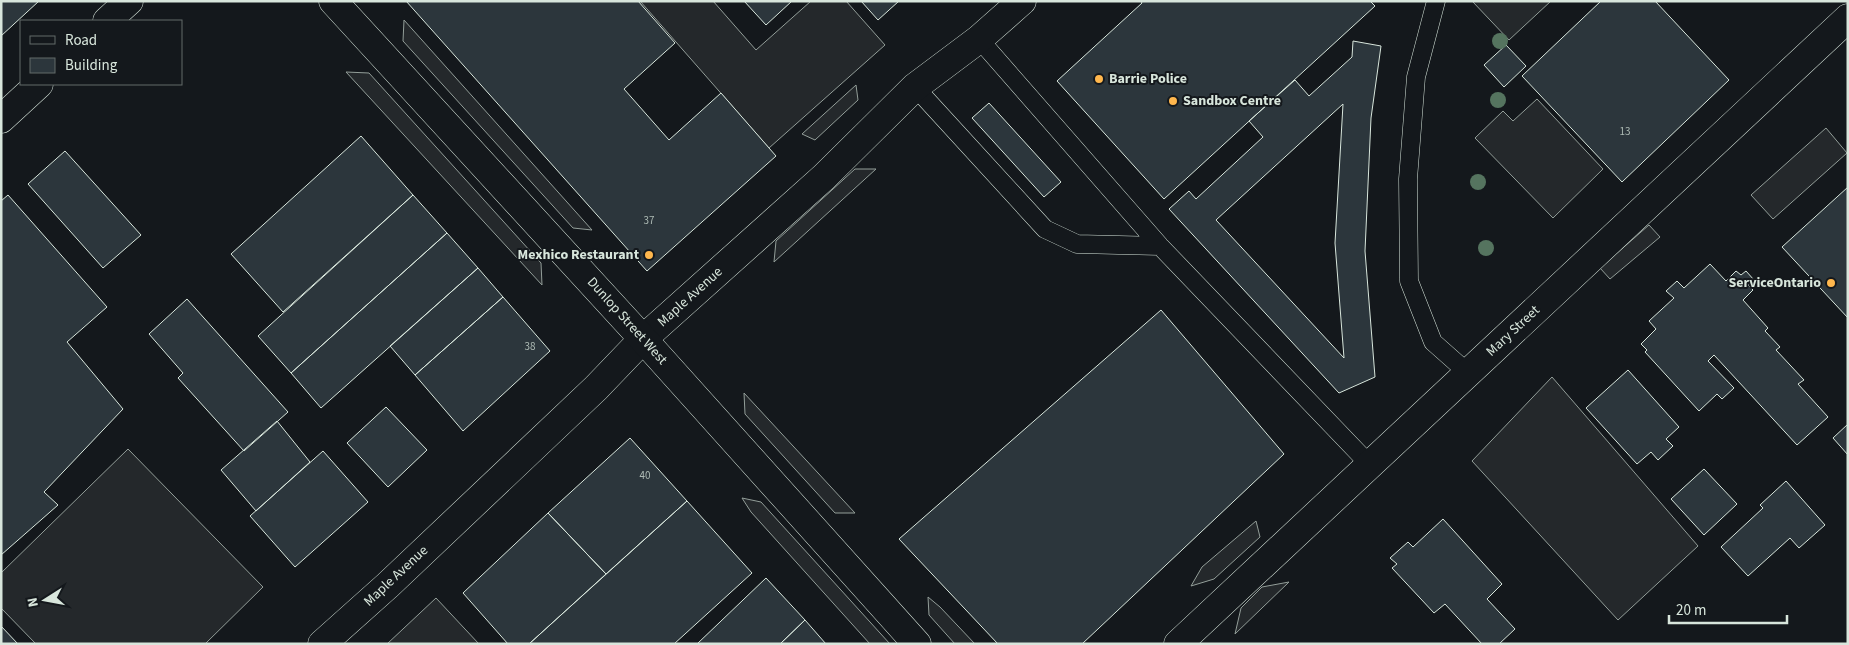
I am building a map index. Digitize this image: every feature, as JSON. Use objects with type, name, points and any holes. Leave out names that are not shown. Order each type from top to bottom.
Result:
[{"type":"street","points":[[108,20],[129,1]]},
{"type":"street","name":"Dunlop Street West","points":[[333,1],[643,339],[917,644]]},
{"type":"street","name":"Maple Avenue","points":[[322,644],[388,585],[596,388],[643,339],[824,177],[915,87],[979,39],[1022,1]]},
{"type":"street","name":"Mary Street","points":[[1178,644],[1848,18]]},
{"type":"street","points":[[1,119],[39,85]]},
{"type":"lane","points":[[1436,1],[1416,77],[1408,180],[1409,281],[1433,342],[1468,373]]},
{"type":"lane","points":[[979,39],[1160,246],[1369,464]]},
{"type":"lane","points":[[915,87],[1044,229],[1077,244],[1160,246]]},
{"type":"shaded area","points":[[640,1],[713,1],[756,50],[811,1],[846,1],[885,45],[769,148]]},
{"type":"shaded area","points":[[1472,1],[1551,1],[1509,40]]},
{"type":"shaded area","points":[[404,20],[592,230],[573,228],[403,41]]},
{"type":"shaded area","points":[[346,72],[369,73],[541,263],[542,285]]},
{"type":"shaded area","points":[[856,85],[858,100],[815,140],[802,134]]},
{"type":"shaded area","points":[[1537,99],[1603,169],[1553,218],[1475,138],[1503,111],[1513,121]]},
{"type":"shaded area","points":[[1826,128],[1847,153],[1773,219],[1751,195]]},
{"type":"shaded area","points":[[855,169],[876,169],[774,262],[776,241]]},
{"type":"shaded area","points":[[1649,225],[1660,237],[1610,279],[1600,268]]},
{"type":"shaded area","points":[[1552,377],[1698,546],[1618,620],[1472,461]]},
{"type":"shaded area","points":[[744,393],[855,513],[835,513],[745,414]]},
{"type":"shaded area","points":[[128,449],[263,587],[205,644],[36,644],[1,608],[1,573]]},
{"type":"shaded area","points":[[742,498],[761,502],[890,644],[870,644],[751,512]]},
{"type":"shaded area","points":[[1256,521],[1260,537],[1214,579],[1191,586],[1202,567]]},
{"type":"shaded area","points":[[1289,582],[1235,634],[1241,608],[1262,587]]},
{"type":"shaded area","points":[[928,597],[975,644],[955,644],[929,615]]},
{"type":"shaded area","points":[[436,598],[479,644],[387,644]]},
{"type":"building","points":[[1,1],[39,1],[1,36]]},
{"type":"building","points":[[406,1],[638,1],[675,43],[624,89],[669,140],[721,93],[776,156],[647,271]]},
{"type":"building","points":[[744,1],[792,1],[766,25]]},
{"type":"building","points":[[861,1],[899,1],[878,20]]},
{"type":"building","name":"Sandbox Centre","points":[[1141,1],[1370,1],[1375,6],[1164,199],[1057,81],[1142,3]]},
{"type":"building","points":[[1601,1],[1655,1],[1729,80],[1622,182],[1522,76]]},
{"type":"building","points":[[1353,41],[1381,46],[1371,118],[1365,251],[1375,377],[1339,393],[1169,209],[1189,191],[1196,199],[1263,137],[1249,121],[1295,80],[1309,96],[1352,57]],"holes":[[[1343,104],[1335,243],[1344,358],[1216,220]]]},
{"type":"building","points":[[1506,45],[1526,66],[1504,87],[1484,65]]},
{"type":"building","points":[[989,103],[1061,182],[1044,197],[972,118]]},
{"type":"building","points":[[361,136],[413,195],[283,312],[231,254]]},
{"type":"building","points":[[65,151],[141,235],[103,268],[28,184]]},
{"type":"building","name":"ServiceOntario","points":[[1848,187],[1848,318],[1782,247]]},
{"type":"building","points":[[8,195],[107,307],[67,342],[123,409],[44,492],[58,505],[1,555],[1,201]]},
{"type":"building","points":[[413,195],[447,233],[291,373],[258,336]]},
{"type":"building","points":[[447,233],[478,268],[321,408],[291,373]]},
{"type":"building","points":[[1710,264],[1726,281],[1736,271],[1741,275],[1746,271],[1754,280],[1748,285],[1753,290],[1743,300],[1768,328],[1765,331],[1780,347],[1776,350],[1804,380],[1798,384],[1828,417],[1797,445],[1714,355],[1708,361],[1734,388],[1722,399],[1717,394],[1699,411],[1645,352],[1647,350],[1641,344],[1656,329],[1649,321],[1674,298],[1666,291],[1677,281],[1684,288]]},
{"type":"building","points":[[478,268],[503,297],[415,375],[390,346]]},
{"type":"building","points":[[503,297],[550,351],[463,431],[415,375]]},
{"type":"building","points":[[187,299],[288,412],[244,451],[178,378],[183,373],[149,334]]},
{"type":"building","points":[[1161,310],[1284,454],[1082,644],[998,644],[899,539]]},
{"type":"building","points":[[1628,370],[1679,427],[1666,439],[1673,446],[1658,460],[1651,452],[1637,464],[1586,408]]},
{"type":"building","points":[[386,407],[427,450],[388,487],[347,443]]},
{"type":"building","points":[[277,421],[310,462],[256,511],[221,470]]},
{"type":"building","points":[[1848,424],[1848,455],[1833,438]]},
{"type":"building","points":[[630,438],[687,501],[606,574],[548,513]]},
{"type":"building","points":[[323,451],[368,502],[295,567],[250,516]]},
{"type":"building","points":[[1704,469],[1737,504],[1704,535],[1671,499]]},
{"type":"building","points":[[1786,481],[1825,525],[1799,548],[1790,538],[1748,576],[1721,547],[1763,508],[1760,505]]},
{"type":"building","points":[[687,501],[752,573],[674,644],[529,644]]},
{"type":"building","points":[[548,513],[606,574],[529,644],[508,644],[463,593]]},
{"type":"building","points":[[1443,519],[1502,584],[1487,599],[1515,629],[1499,644],[1482,644],[1445,604],[1434,613],[1392,568],[1397,564],[1390,558],[1408,542],[1413,547]]},
{"type":"building","points":[[766,578],[805,620],[780,644],[697,644]]},
{"type":"building","points":[[805,620],[826,644],[780,644]]},
{"type":"building","points":[[1,626],[18,644],[1,644]]},
{"type":"place","name":"Barrie Police","points":[[1099,79]]},
{"type":"place","name":"Sandbox Centre","points":[[1173,101]]},
{"type":"place","name":"Mexhico Restaurant","points":[[649,255]]},
{"type":"place","name":"ServiceOntario","points":[[1831,283]]}]
